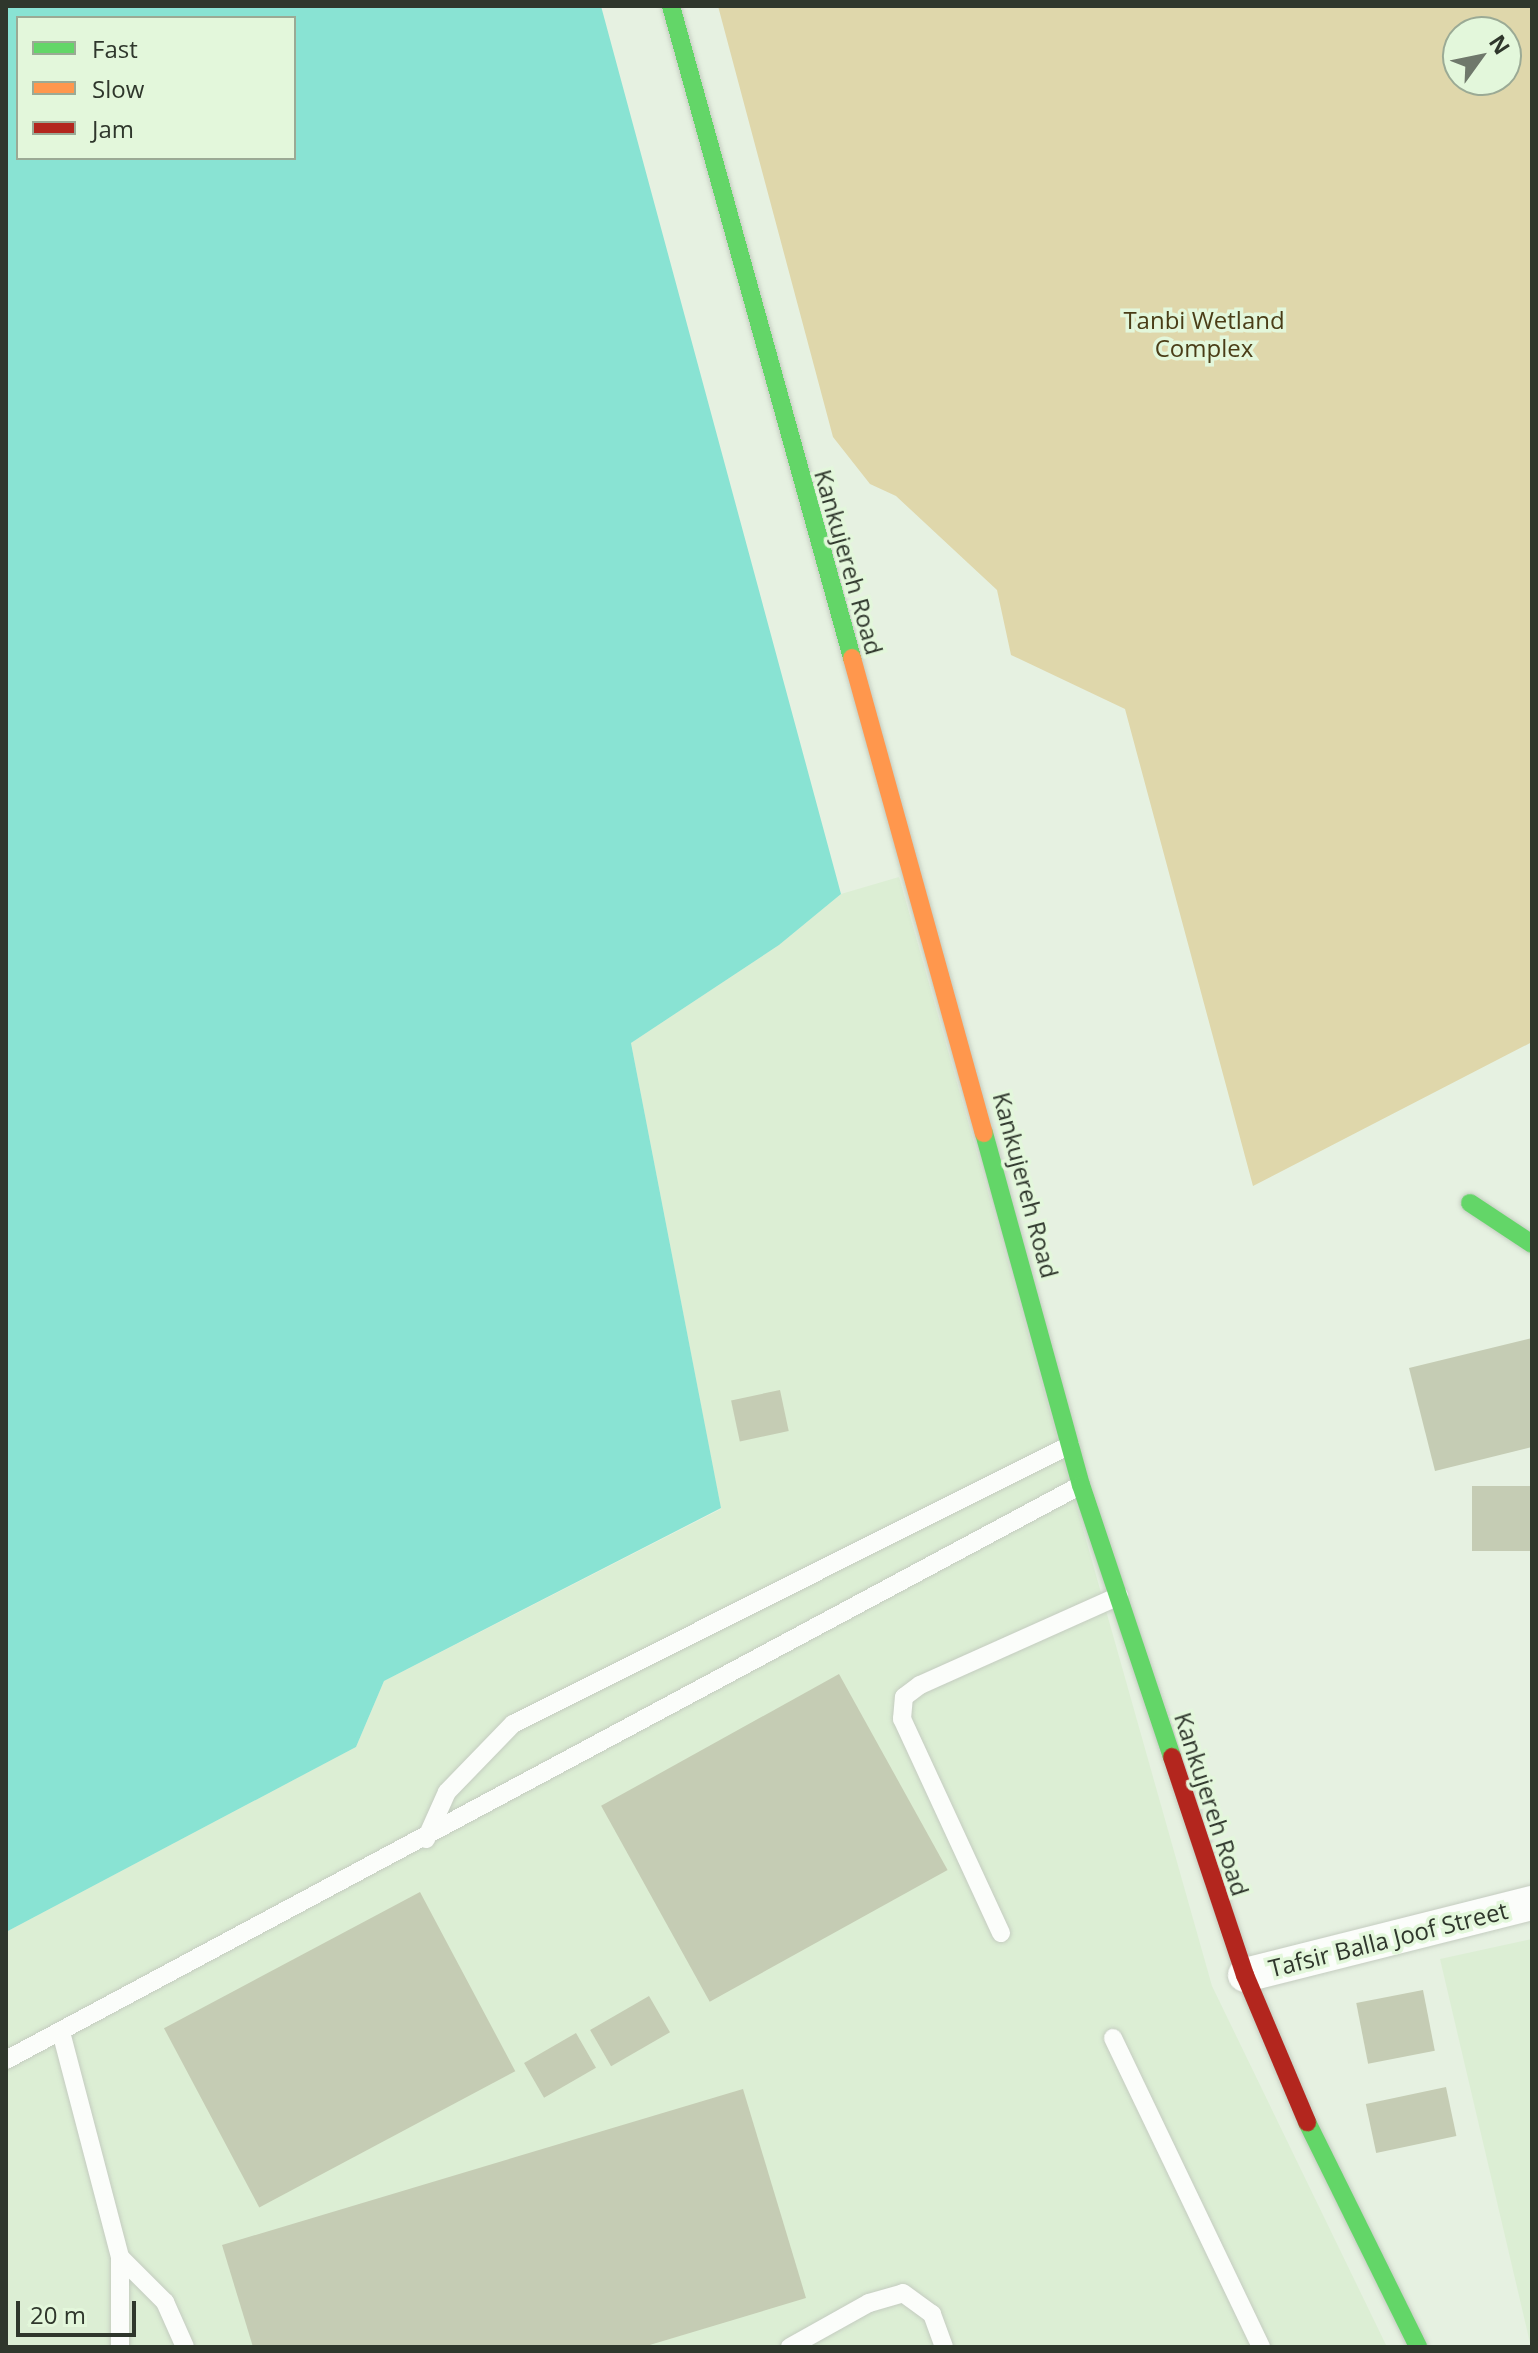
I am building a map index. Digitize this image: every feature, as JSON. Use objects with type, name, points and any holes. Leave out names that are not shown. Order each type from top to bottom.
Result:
[{"type":"street","name":"Kankujereh Road","points":[[671,6],[1081,1485],[1245,1975],[1287,2082],[1418,2347]]},
{"type":"street","points":[[1470,1203],[1532,1244]]},
{"type":"street","name":"Tafsir Balla Joof Street","points":[[1245,1975],[1532,1903]]},
{"type":"lane","points":[[426,1839],[447,1792],[513,1724],[1072,1444]]},
{"type":"lane","points":[[6,2060],[426,1839],[1081,1485]]},
{"type":"lane","points":[[1001,1933],[902,1719],[904,1697],[920,1685],[1119,1596]]},
{"type":"lane","points":[[61,2032],[120,2257],[120,2347]]},
{"type":"lane","points":[[1113,2038],[1261,2347]]},
{"type":"lane","points":[[120,2257],[165,2302],[185,2347]]},
{"type":"lane","points":[[790,2347],[869,2303],[903,2293],[932,2314],[944,2347]]},
{"type":"shaded area","points":[[899,877],[1212,1986],[1387,2347],[6,2347],[6,1932],[356,1747],[384,1681],[721,1509],[631,1043],[779,945],[841,894]]},
{"type":"shaded area","points":[[1532,1939],[1532,2347],[1531,2347],[1440,1959]]},
{"type":"green space","name":"Tanbi Wetland Complex","points":[[718,6],[1532,6],[1532,1042],[1253,1186],[1125,709],[1011,655],[997,590],[896,496],[870,484],[833,437]]},
{"type":"water","points":[[6,6],[601,6],[841,894],[779,945],[631,1043],[721,1508],[384,1681],[356,1747],[6,1932]]},
{"type":"building","points":[[1532,1338],[1532,1447],[1435,1471],[1409,1368]]},
{"type":"building","points":[[780,1390],[789,1431],[740,1441],[731,1400]]},
{"type":"building","points":[[1472,1486],[1532,1486],[1532,1551],[1472,1551]]},
{"type":"building","points":[[839,1674],[948,1870],[710,2002],[601,1806]]},
{"type":"building","points":[[420,1892],[515,2071],[259,2207],[164,2028]]},
{"type":"building","points":[[1423,1990],[1435,2051],[1368,2064],[1356,2003]]},
{"type":"building","points":[[649,1996],[670,2032],[611,2066],[590,2030]]},
{"type":"building","points":[[576,2033],[596,2068],[544,2098],[524,2063]]},
{"type":"building","points":[[1446,2087],[1456,2136],[1376,2153],[1366,2104]]},
{"type":"building","points":[[743,2089],[806,2298],[643,2347],[253,2347],[222,2245]]},
{"type":"traffic: fast","points":[[671,6],[852,658]]},
{"type":"traffic: fast","points":[[984,1133],[1081,1485],[1172,1757]]},
{"type":"traffic: fast","points":[[1470,1203],[1532,1244]]},
{"type":"traffic: fast","points":[[1307,2122],[1418,2347]]},
{"type":"traffic: slow","points":[[852,658],[984,1133]]},
{"type":"traffic: jam","points":[[1172,1757],[1245,1975],[1307,2122]]}]
